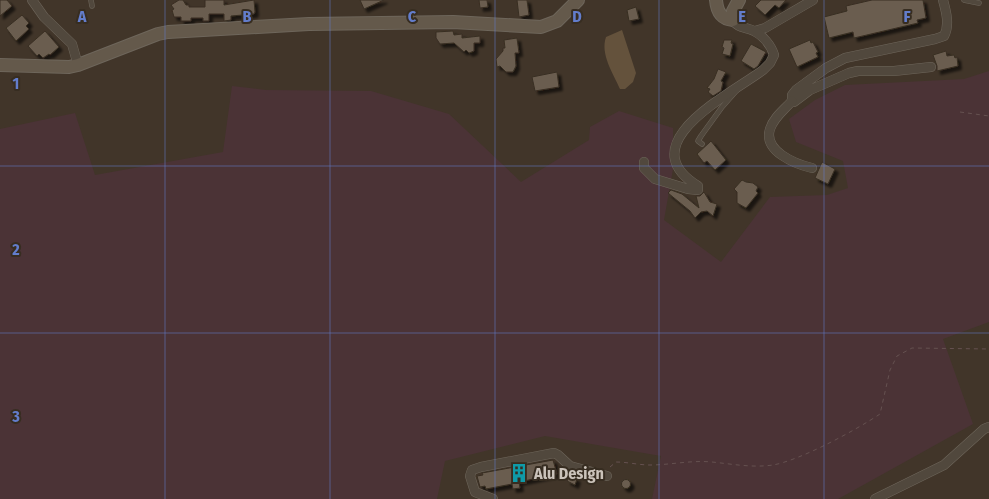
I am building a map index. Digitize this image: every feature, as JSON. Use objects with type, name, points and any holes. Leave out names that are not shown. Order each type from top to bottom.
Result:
[{"type":"street","points":[[32,0],[44,17],[72,44],[78,65]]},
{"type":"street","points":[[0,65],[69,67],[168,32],[309,24],[453,22],[541,27],[557,21],[578,0]]},
{"type":"street","points":[[716,0],[720,14],[725,20],[733,20]]},
{"type":"street","points":[[644,162],[644,168],[655,179],[688,189],[698,190],[698,186],[690,181],[678,166],[674,156],[678,140],[684,130],[704,110],[763,70],[770,63],[774,55],[772,47],[755,31],[734,24],[733,11],[739,0]]},
{"type":"street","points":[[792,101],[792,95],[796,90],[826,68],[845,58],[944,36],[947,21],[943,0]]},
{"type":"street","points":[[755,31],[765,28],[813,1]]},
{"type":"street","points":[[812,168],[797,164],[782,154],[772,146],[769,139],[770,130],[774,122],[792,101],[794,102],[818,86],[849,73],[931,67]]},
{"type":"street","points":[[875,499],[944,465],[984,429],[989,427]]},
{"type":"street","points":[[493,499],[475,492],[470,476],[472,470],[554,453],[558,454],[570,466],[576,469],[607,476]]},
{"type":"lane","points":[[91,0],[92,6]]},
{"type":"lane","points":[[964,0],[979,3]]},
{"type":"lane","points":[[702,144],[698,141],[701,136],[740,85]]},
{"type":"path","points":[[960,112],[989,116]]},
{"type":"path","points":[[607,476],[610,467],[616,462],[648,465],[710,462],[757,466],[783,462],[866,424],[880,414],[890,370],[897,356],[912,348],[989,349]]},
{"type":"shaded area","points":[[622,30],[636,73],[633,82],[625,89],[620,89],[608,63],[605,50],[606,37]]},
{"type":"shaded area","points":[[989,71],[989,322],[943,339],[973,424],[838,499],[652,499],[661,456],[545,436],[445,461],[437,499],[0,499],[0,129],[75,113],[95,175],[223,152],[232,86],[266,90],[371,91],[449,114],[521,182],[589,140],[590,127],[619,111],[673,128],[673,169],[664,220],[721,262],[770,197],[827,195],[848,188],[843,161],[796,142],[789,119],[815,100],[845,85],[964,79]]},
{"type":"building","points":[[0,0],[7,0],[12,6],[0,16]]},
{"type":"building","points":[[179,0],[183,0],[189,7],[205,7],[205,0],[224,0],[224,5],[254,0],[255,12],[254,14],[231,16],[231,20],[224,21],[224,14],[209,14],[209,21],[203,21],[203,18],[191,18],[191,21],[181,21],[181,17],[174,17],[172,10],[174,9],[171,5]]},
{"type":"building","points":[[360,0],[384,0],[364,9]]},
{"type":"building","points":[[479,0],[487,0],[488,7],[480,8]]},
{"type":"building","points":[[517,0],[527,0],[529,15],[519,17]]},
{"type":"building","points":[[761,0],[786,0],[779,8],[775,5],[765,15],[755,6]]},
{"type":"building","points":[[872,0],[923,0],[926,18],[917,20],[918,23],[854,38],[853,32],[829,38],[824,17],[847,11],[846,6]]},
{"type":"building","points":[[636,7],[639,19],[629,21],[627,10]]},
{"type":"building","points":[[22,15],[29,23],[26,26],[29,29],[16,41],[6,28]]},
{"type":"building","points":[[45,31],[59,47],[43,58],[39,54],[37,56],[28,46]]},
{"type":"building","points":[[453,31],[454,35],[462,34],[462,38],[480,36],[480,43],[474,43],[474,51],[469,53],[466,50],[464,52],[454,43],[440,44],[436,38],[436,32]]},
{"type":"building","points":[[517,38],[519,53],[515,53],[516,66],[513,72],[506,72],[500,66],[497,67],[496,59],[503,51],[503,48],[505,48],[504,40]]},
{"type":"building","points":[[724,40],[732,40],[730,56],[722,54]]},
{"type":"building","points":[[810,40],[818,52],[816,53],[818,57],[797,67],[789,49]]},
{"type":"building","points":[[751,44],[766,52],[758,66],[754,69],[741,61]]},
{"type":"building","points":[[946,51],[947,56],[954,55],[955,58],[957,57],[958,66],[937,71],[933,55]]},
{"type":"building","points":[[718,69],[726,72],[721,81],[723,82],[721,91],[713,96],[708,92],[710,89],[707,88],[714,79]]},
{"type":"building","points":[[557,72],[559,87],[535,91],[532,77]]},
{"type":"building","points":[[711,141],[726,160],[715,170],[707,161],[704,163],[697,154]]},
{"type":"building","points":[[822,162],[835,169],[828,184],[815,178]]},
{"type":"building","points":[[742,180],[753,183],[758,187],[756,191],[758,193],[746,208],[737,203],[737,192],[734,189]]},
{"type":"building","points":[[671,190],[682,194],[699,208],[696,196],[700,196],[704,192],[710,202],[717,204],[713,216],[707,211],[701,212],[695,218],[690,211],[668,193]]},
{"type":"building","name":"Alu Design","points":[[553,460],[557,474],[519,482],[520,488],[513,489],[512,484],[486,489],[485,486],[480,487],[477,476],[483,475],[482,473]]},
{"type":"building","points":[[570,476],[577,479],[575,485],[567,481]]},
{"type":"building","points":[[626,479],[631,484],[626,489],[621,484]]},
{"type":"place","name":"Alu Design","points":[[519,473]]}]
